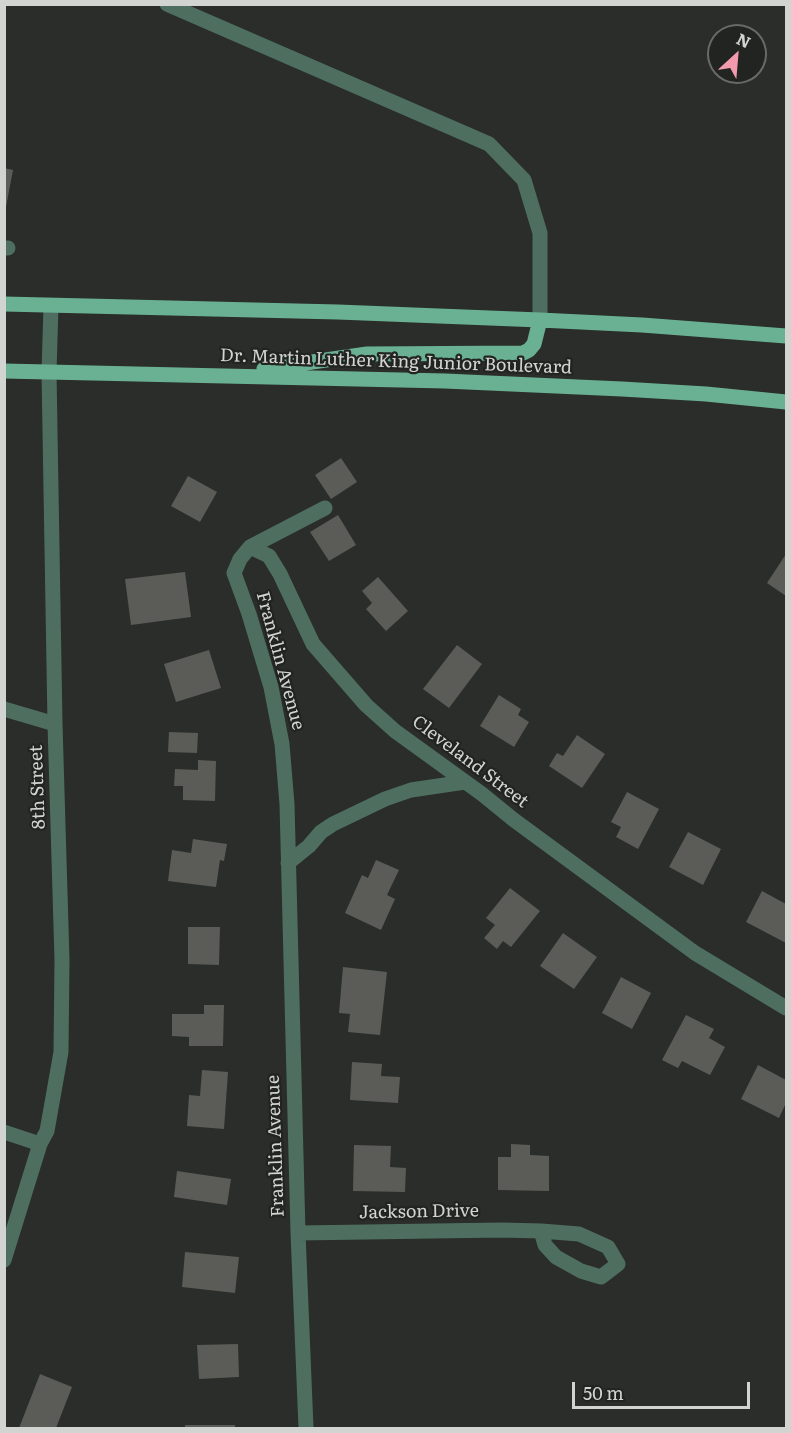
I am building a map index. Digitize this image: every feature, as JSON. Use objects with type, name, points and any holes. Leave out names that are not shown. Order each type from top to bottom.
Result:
[{"type":"main road","points":[[4,304],[338,312],[540,320],[786,336]]},
{"type":"main road","points":[[219,376],[367,354],[523,353],[530,350],[534,344],[540,320]]},
{"type":"main road","name":"Dr. Martin Luther King Junior Boulevard","points":[[4,371],[433,381],[622,389],[786,402]]},
{"type":"street","points":[[167,4],[489,144],[524,180],[540,233],[540,320]]},
{"type":"street","name":"8th Street","points":[[4,1260],[40,1144],[47,1131],[61,1052],[62,960],[49,372],[51,306]]},
{"type":"street","points":[[250,547],[325,508]]},
{"type":"street","name":"Cleveland Street","points":[[250,547],[269,556],[313,644],[366,705],[395,730],[695,953],[786,1008]]},
{"type":"street","name":"Franklin Avenue","points":[[250,547],[240,559],[234,573],[249,614],[270,687],[282,744],[287,804],[298,1233],[306,1428]]},
{"type":"street","points":[[4,710],[55,724]]},
{"type":"street","points":[[288,863],[309,846],[321,832],[333,824],[386,799],[411,790],[465,782]]},
{"type":"street","points":[[4,1132],[40,1144]]},
{"type":"street","name":"Jackson Drive","points":[[298,1233],[502,1230],[541,1231],[579,1234],[608,1247],[618,1264],[602,1277],[581,1271],[556,1257],[545,1245],[541,1231]]},
{"type":"building","points":[[4,168],[13,170],[6,207],[4,207]]},
{"type":"building","points":[[341,458],[357,482],[331,499],[315,475]]},
{"type":"building","points":[[188,476],[217,492],[200,522],[171,506]]},
{"type":"building","points":[[338,515],[356,545],[329,561],[310,532]]},
{"type":"building","points":[[786,554],[786,596],[767,583]]},
{"type":"building","points":[[185,572],[191,617],[131,625],[125,579]]},
{"type":"building","points":[[378,577],[408,611],[386,631],[366,609],[372,603],[362,591]]},
{"type":"building","points":[[457,645],[482,664],[449,708],[423,689]]},
{"type":"building","points":[[209,650],[221,688],[176,702],[164,664]]},
{"type":"building","points":[[499,695],[521,709],[518,715],[529,722],[514,747],[480,726]]},
{"type":"building","points":[[169,732],[198,733],[197,753],[168,752]]},
{"type":"building","points":[[577,735],[605,754],[582,788],[549,766],[557,753],[563,756]]},
{"type":"building","points":[[198,760],[216,761],[215,801],[183,800],[183,786],[174,786],[175,769],[198,770]]},
{"type":"building","points":[[627,792],[659,809],[638,849],[616,837],[621,827],[611,822]]},
{"type":"building","points":[[688,832],[721,849],[703,885],[669,867]]},
{"type":"building","points":[[193,839],[227,844],[224,861],[220,860],[216,887],[168,881],[172,850],[191,853]]},
{"type":"building","points":[[376,860],[399,870],[387,895],[395,899],[381,930],[345,913],[362,875],[368,878]]},
{"type":"building","points":[[510,888],[540,911],[511,947],[503,941],[497,949],[484,938],[495,925],[486,918]]},
{"type":"building","points":[[762,891],[786,904],[786,943],[746,922]]},
{"type":"building","points":[[188,927],[220,927],[219,965],[188,964]]},
{"type":"building","points":[[563,933],[597,957],[574,989],[540,966]]},
{"type":"building","points":[[343,967],[387,972],[380,1035],[348,1032],[350,1014],[339,1013]]},
{"type":"building","points":[[621,977],[651,993],[632,1029],[602,1013]]},
{"type":"building","points":[[204,1005],[224,1005],[223,1046],[189,1046],[189,1037],[172,1036],[172,1014],[204,1014]]},
{"type":"building","points":[[686,1015],[714,1029],[709,1038],[725,1047],[710,1075],[682,1061],[678,1068],[662,1060]]},
{"type":"building","points":[[352,1062],[382,1064],[381,1076],[400,1077],[398,1103],[350,1100]]},
{"type":"building","points":[[758,1065],[786,1080],[786,1103],[779,1118],[741,1099]]},
{"type":"building","points":[[202,1070],[228,1072],[224,1129],[187,1126],[189,1095],[200,1096]]},
{"type":"building","points":[[511,1144],[530,1145],[530,1155],[549,1156],[549,1191],[498,1190],[498,1157],[511,1157]]},
{"type":"building","points":[[354,1145],[391,1146],[390,1167],[406,1168],[405,1192],[353,1191]]},
{"type":"building","points":[[177,1171],[231,1179],[227,1205],[174,1197]]},
{"type":"building","points":[[185,1252],[239,1257],[235,1293],[182,1287]]},
{"type":"building","points":[[238,1344],[239,1377],[199,1379],[197,1345]]},
{"type":"building","points":[[40,1374],[72,1387],[56,1428],[19,1428]]},
{"type":"building","points":[[185,1425],[235,1425],[235,1428],[185,1428]]}]
